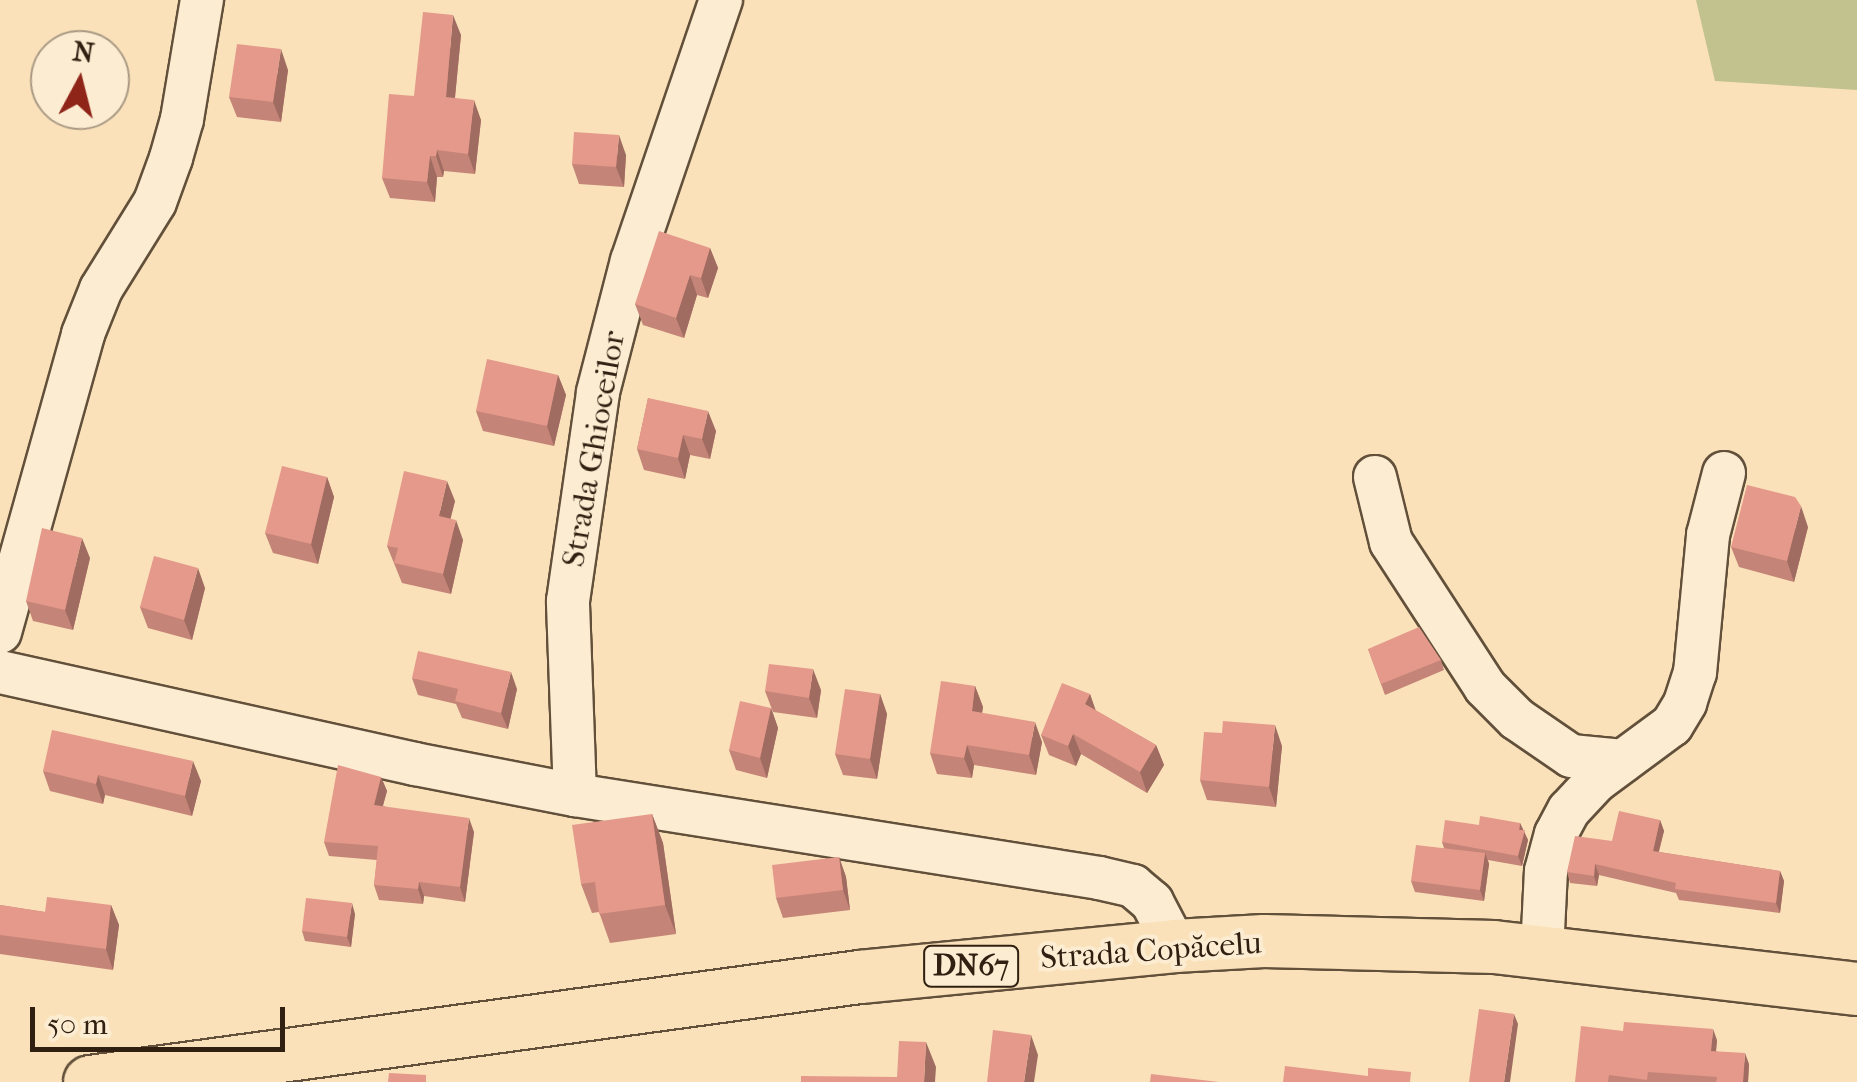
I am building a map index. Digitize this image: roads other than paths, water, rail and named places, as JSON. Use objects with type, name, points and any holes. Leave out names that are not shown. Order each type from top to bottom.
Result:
[{"type":"main road","name":"Strada Copăcelu","points":[[90,1082],[860,977],[1174,946],[1366,942],[1542,952],[1857,988]]},
{"type":"street","points":[[0,632],[84,334],[101,288],[155,202],[171,158],[182,119],[202,0]]},
{"type":"street","name":"Strada Ghioceilor","points":[[575,795],[568,601],[598,392],[632,260],[721,0]]},
{"type":"street","points":[[1542,952],[1546,871],[1556,834],[1569,810],[1624,761],[1672,726],[1685,703],[1697,654],[1708,535],[1724,473]]},
{"type":"street","points":[[1376,477],[1383,516],[1400,559],[1485,686],[1534,731],[1571,756],[1624,761]]},
{"type":"street","points":[[0,672],[415,764],[575,795],[1100,878],[1133,886],[1152,902],[1174,946]]},
{"type":"street","points":[[1534,731],[1551,768],[1556,834]]}]
